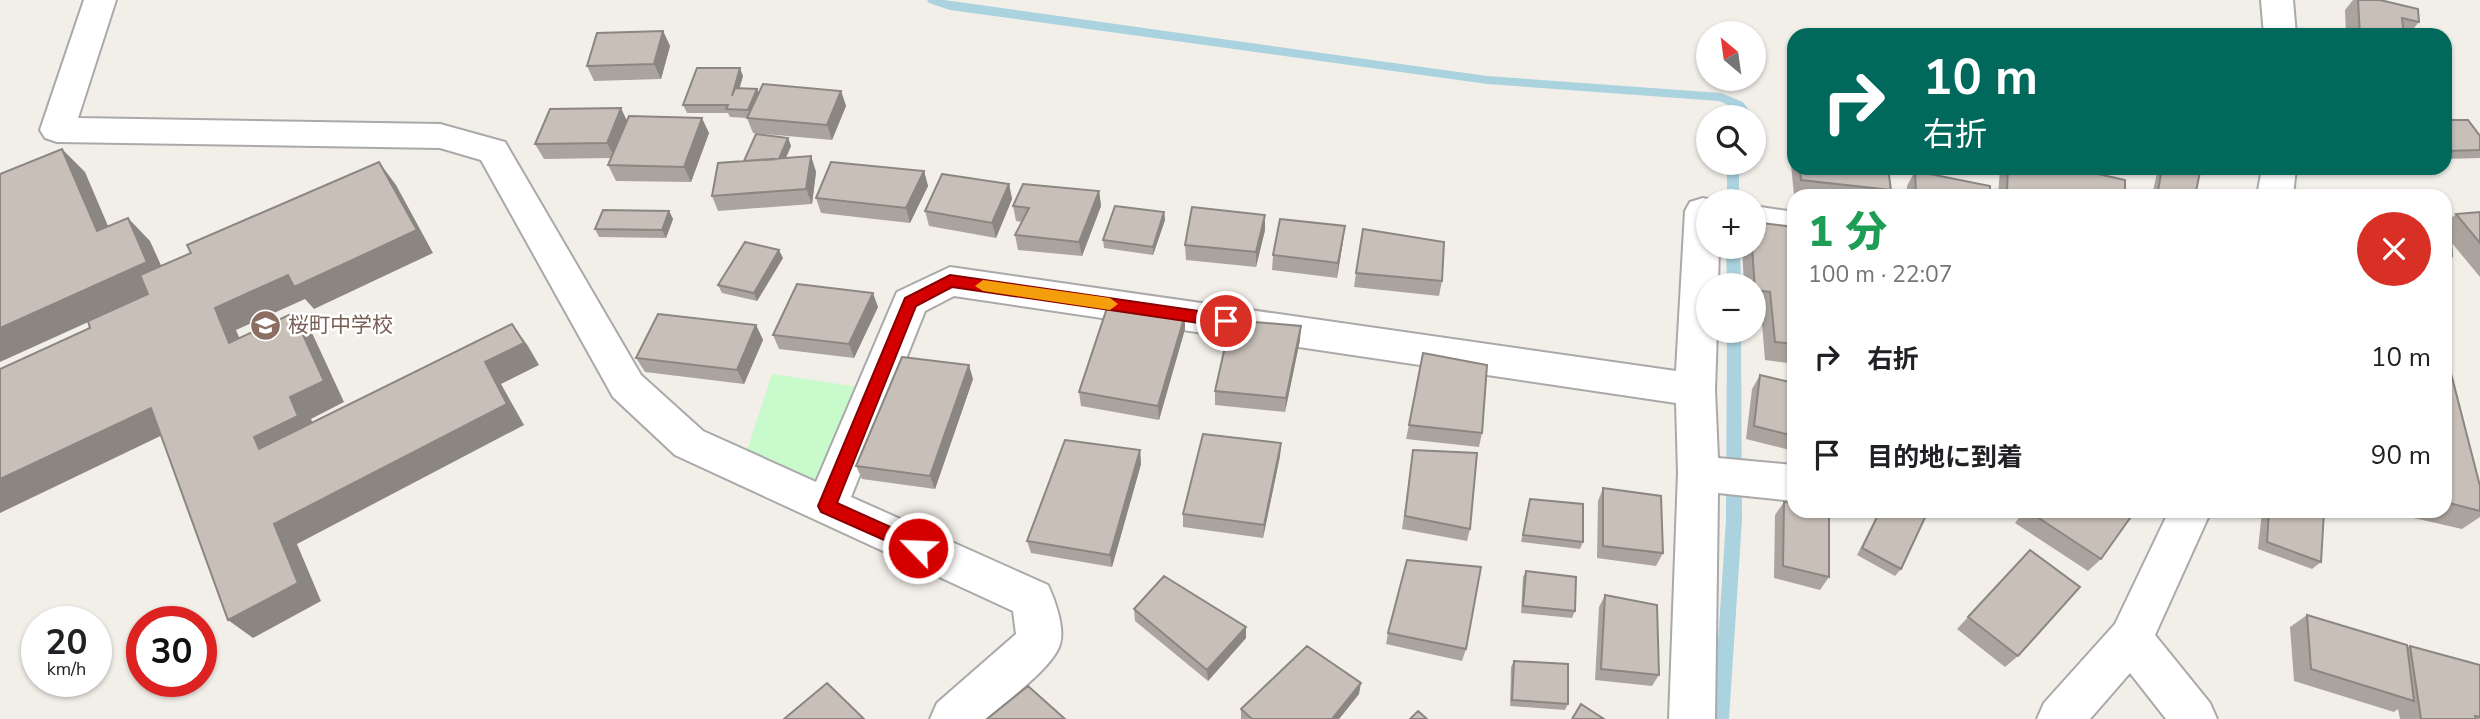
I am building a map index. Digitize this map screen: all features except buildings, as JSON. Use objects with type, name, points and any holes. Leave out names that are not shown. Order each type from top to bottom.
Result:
[{"type":"street","points":[[100,0],[57,131],[440,136],[493,151],[627,386],[689,443],[1032,599],[1038,642],[953,719]]},
{"type":"street","points":[[2277,0],[2279,28]]},
{"type":"street","points":[[1766,221],[1787,224]]},
{"type":"street","points":[[1692,719],[1698,473],[1695,390],[1701,259]]},
{"type":"street","points":[[827,506],[910,302],[950,281],[1695,390]]},
{"type":"street","points":[[1698,473],[1787,482]]},
{"type":"street","points":[[2060,719],[2131,639],[2187,518]]},
{"type":"street","points":[[2131,639],[2194,719]]},
{"type":"green space","points":[[772,374],[866,388],[841,466],[805,486],[744,460]]},
{"type":"waterway","points":[[933,0],[950,6],[1487,80],[1721,97],[1739,105]]},
{"type":"waterway","points":[[1733,175],[1733,189]]},
{"type":"waterway","points":[[1733,259],[1734,273]]},
{"type":"waterway","points":[[1721,719],[1734,520],[1734,343]]},
{"type":"slow traffic","points":[[983,286],[1110,304]]},
{"type":"place","name":"桜町中学校","points":[[265,325]]},
{"type":"route","points":[[918,548],[827,506],[910,302],[950,281],[1226,321]]}]
